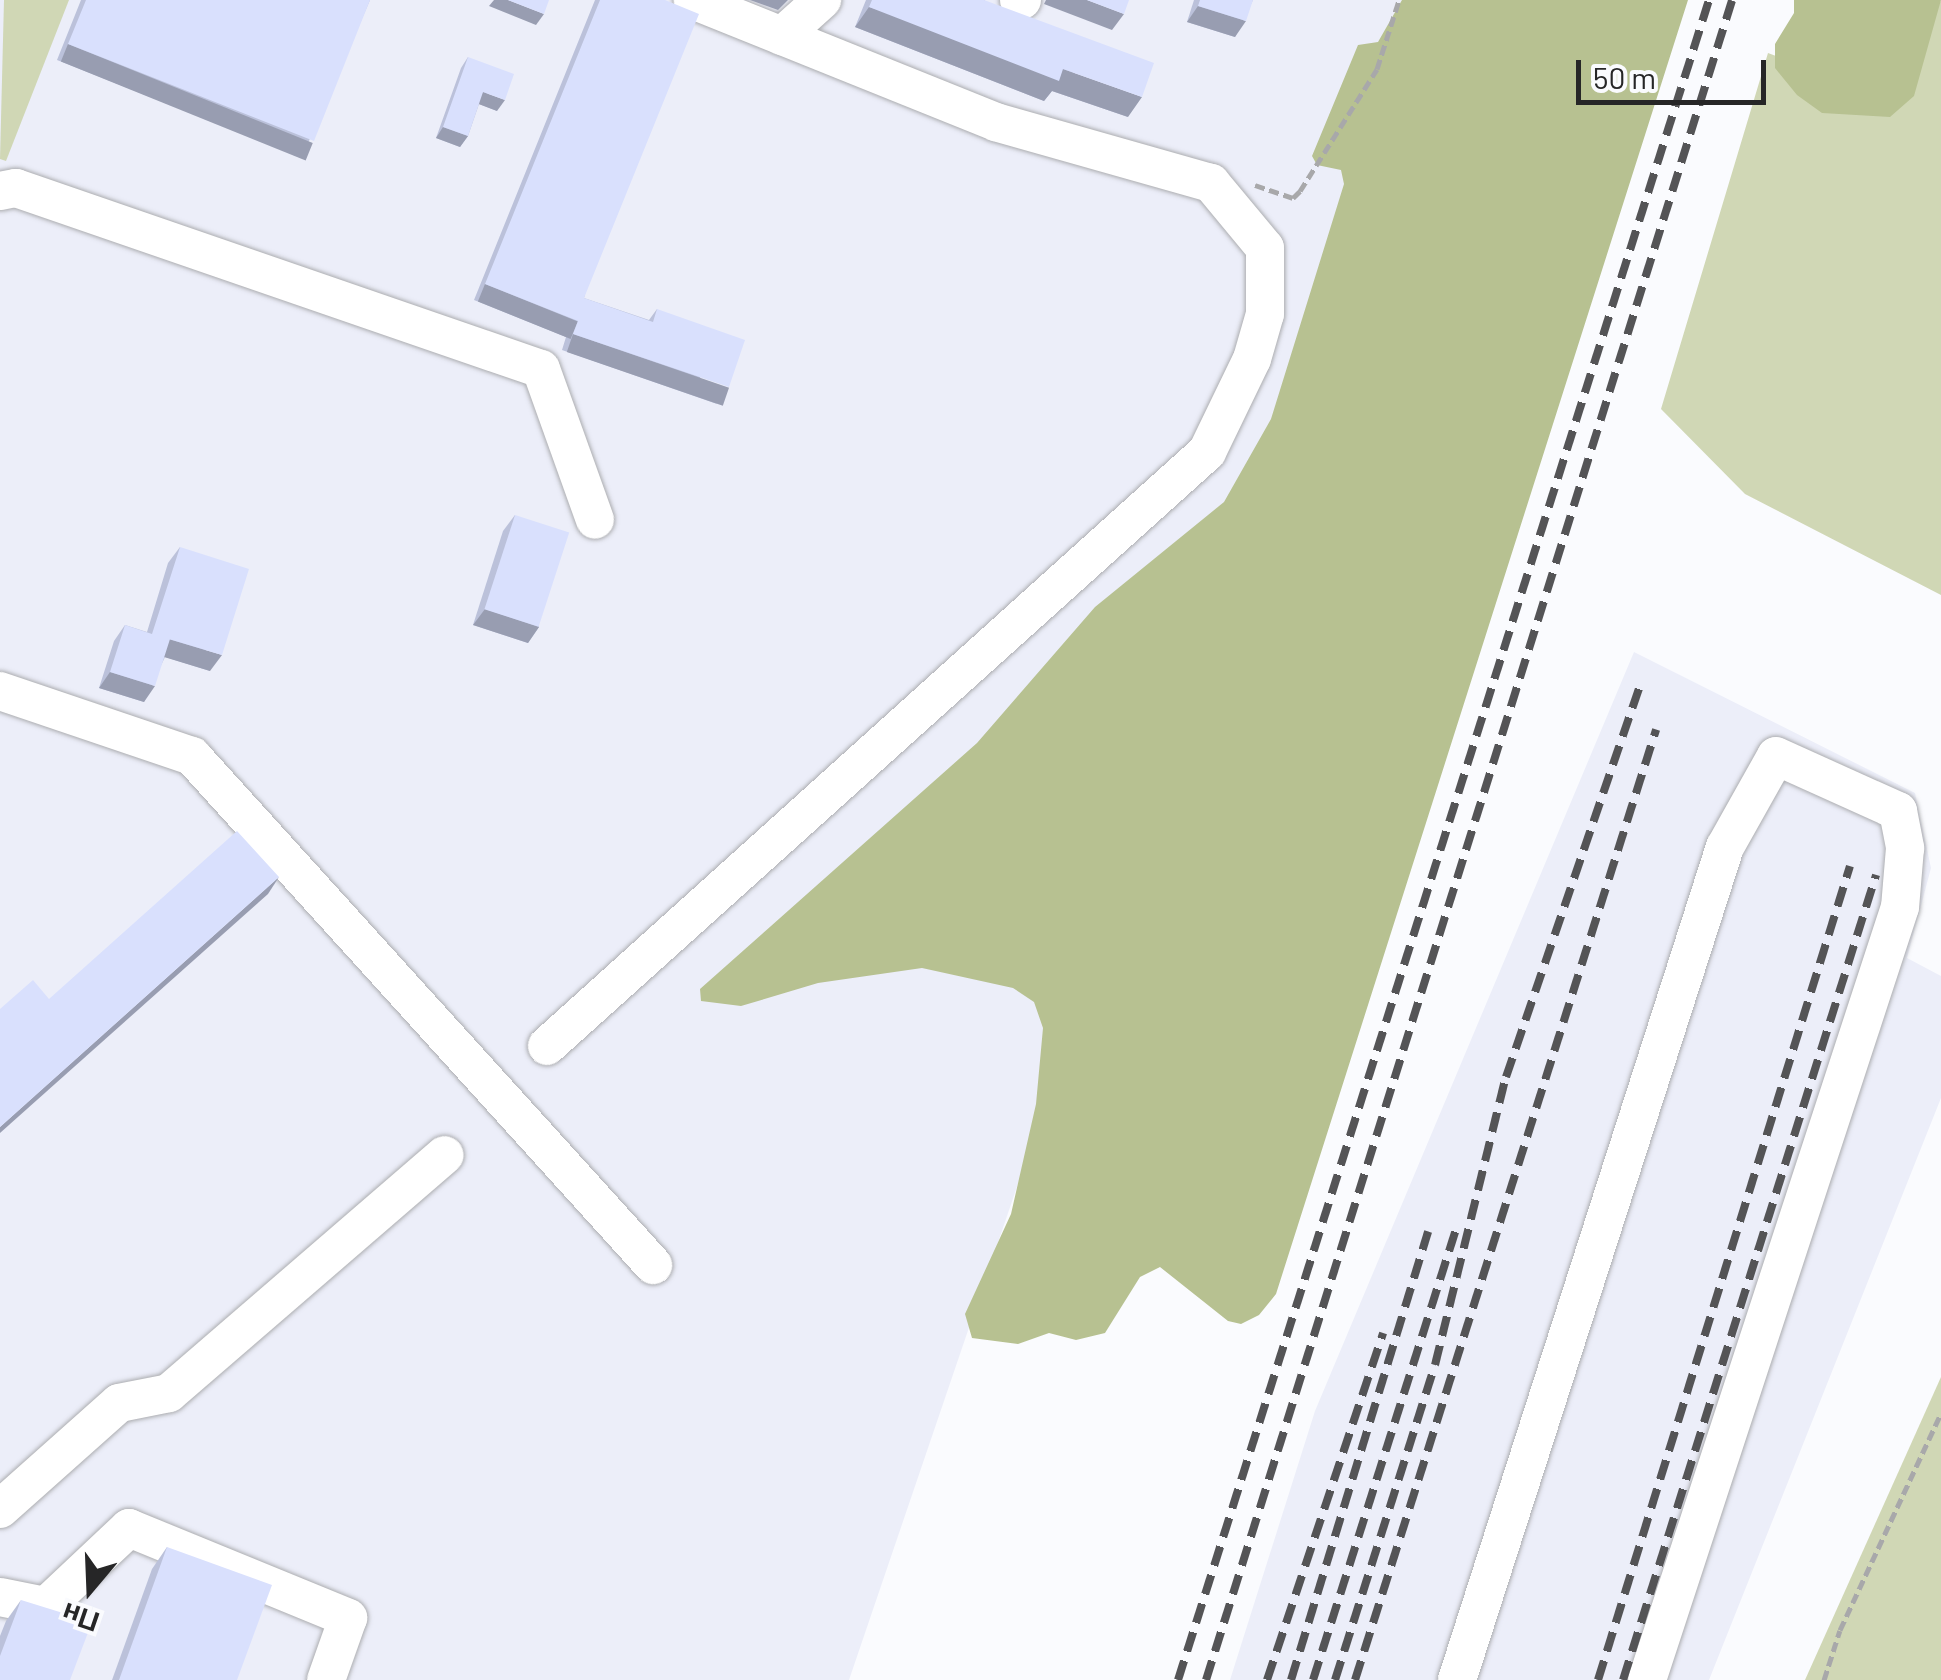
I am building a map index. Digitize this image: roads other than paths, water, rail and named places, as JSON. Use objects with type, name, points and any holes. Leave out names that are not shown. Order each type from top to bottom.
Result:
[{"type":"lane","points":[[547,1046],[1206,452],[1252,360],[1269,270],[1265,248],[1210,184],[996,122],[693,0]]},
{"type":"lane","points":[[782,36],[822,0]]},
{"type":"lane","points":[[0,190],[16,188],[541,370],[594,520]]},
{"type":"lane","points":[[0,692],[192,756],[652,1265]]},
{"type":"lane","points":[[1457,1680],[1725,847],[1776,756],[1898,811],[1905,848],[1900,907],[1648,1680]]},
{"type":"lane","points":[[0,1509],[119,1404],[169,1393],[445,1155]]},
{"type":"lane","points":[[0,1597],[46,1606],[130,1528],[348,1618],[326,1680]]},
{"type":"railway","points":[[1178,1680],[1709,0]]},
{"type":"railway","points":[[1206,1680],[1732,0]]},
{"type":"railway","points":[[1335,1680],[1435,1365],[1506,1077],[1640,686]]},
{"type":"railway","points":[[1355,1680],[1656,730]]},
{"type":"railway","points":[[1598,1680],[1850,866]]},
{"type":"railway","points":[[1623,1680],[1876,875]]},
{"type":"railway","points":[[1313,1680],[1458,1224]]},
{"type":"railway","points":[[1291,1680],[1428,1231]]},
{"type":"railway","points":[[1267,1680],[1383,1333]]}]
